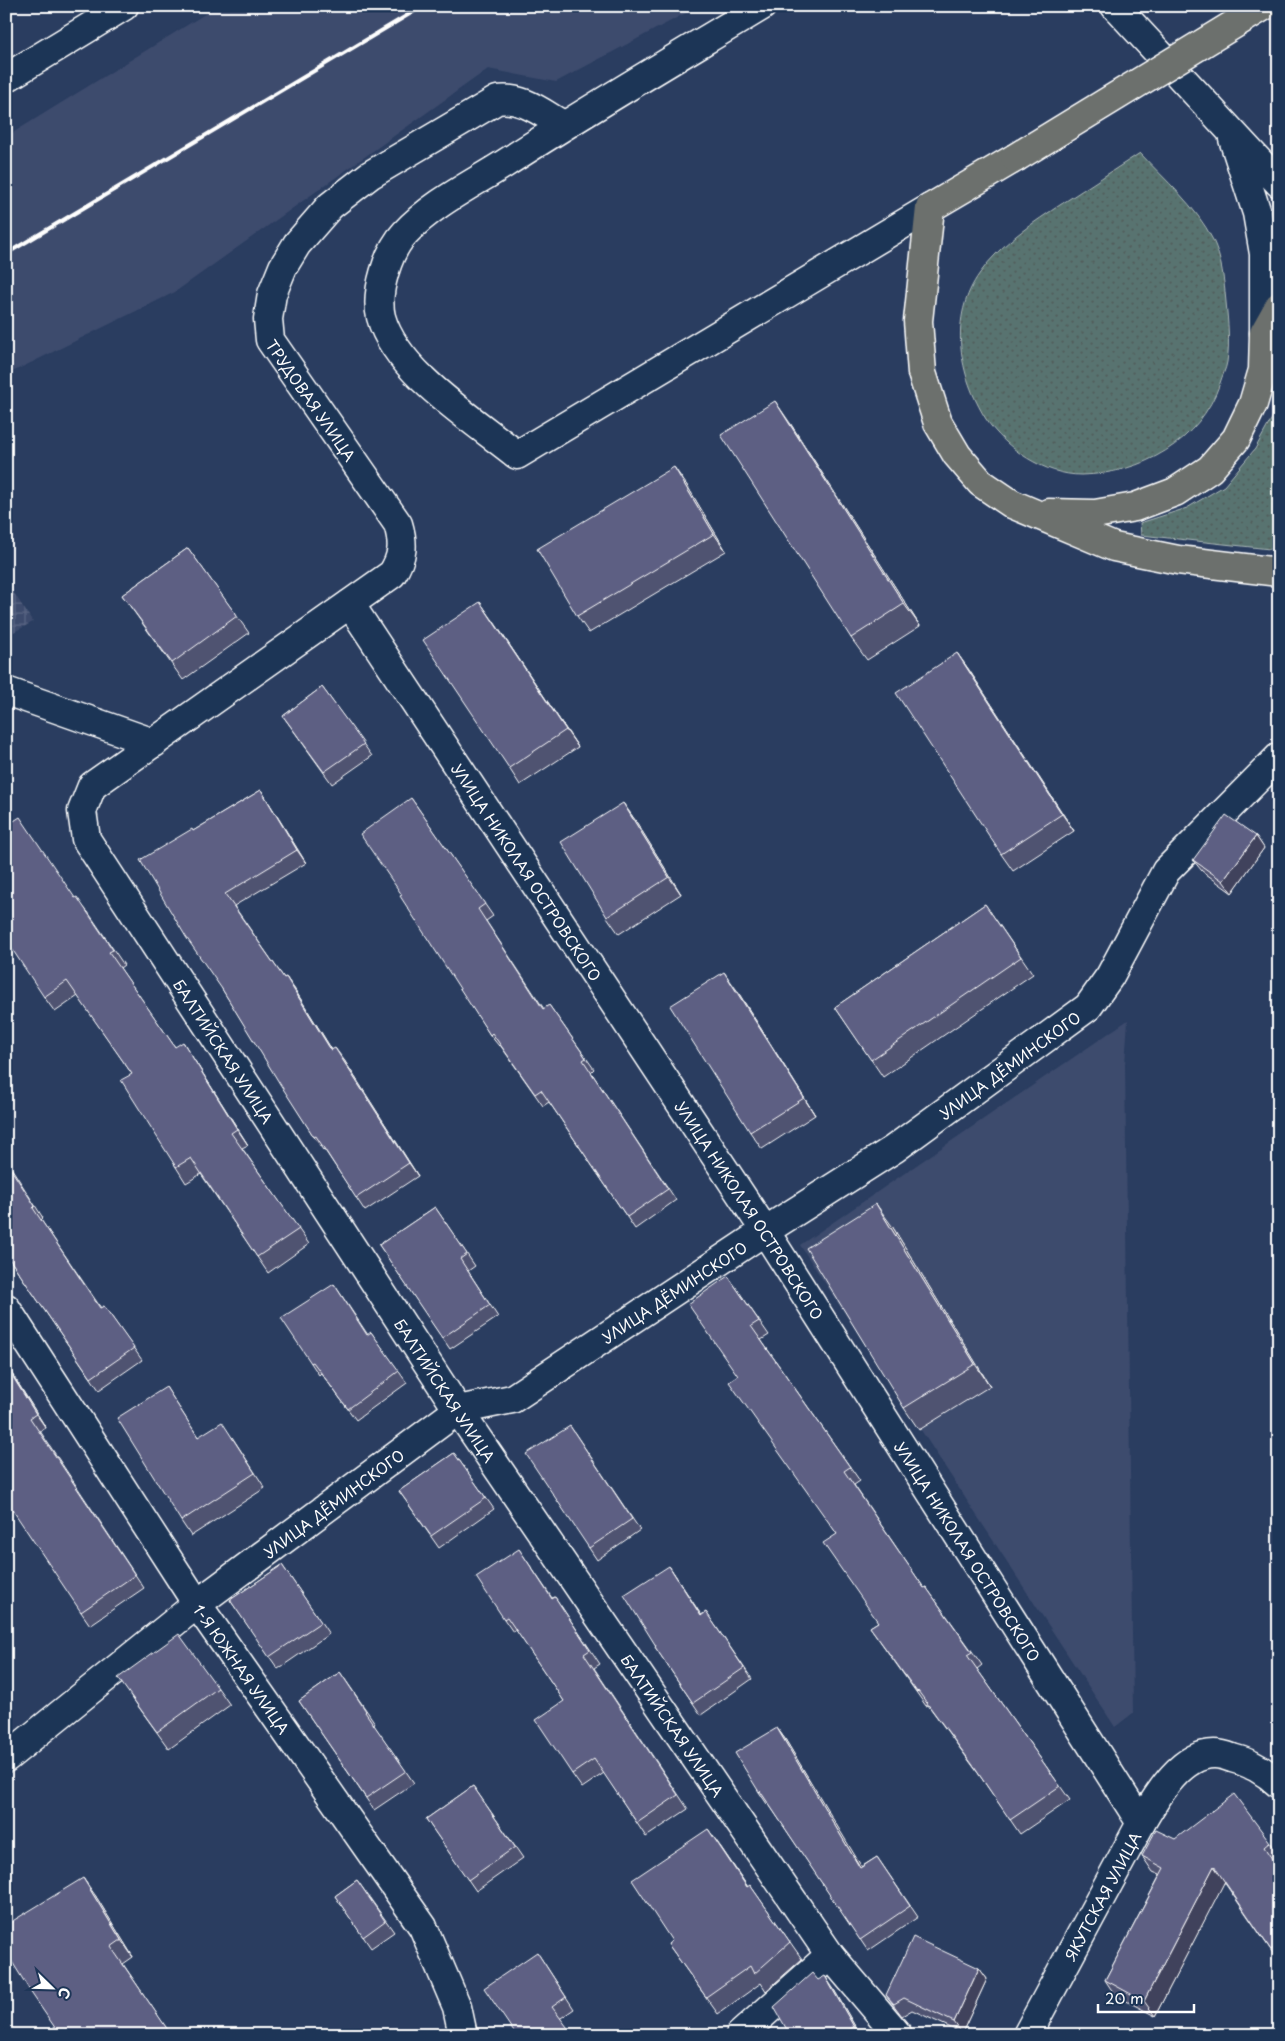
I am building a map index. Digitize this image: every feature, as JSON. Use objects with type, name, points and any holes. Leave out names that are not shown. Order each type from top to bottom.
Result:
[{"type":"main road","points":[[1264,6],[1016,158],[930,208],[918,320],[922,373],[938,423],[958,455],[981,484],[1012,504],[1114,547],[1178,560],[1279,572]]},
{"type":"main road","points":[[1012,504],[1053,514],[1096,514],[1135,507],[1175,492],[1210,469],[1236,439],[1253,404],[1262,370],[1264,332],[1279,306]]},
{"type":"street","points":[[6,78],[124,6]]},
{"type":"street","points":[[762,6],[564,125],[427,213],[405,233],[390,254],[381,285],[381,316],[392,344],[414,370],[438,392],[517,454],[930,208]]},
{"type":"street","points":[[1115,6],[1279,183]]},
{"type":"street","name":"ТРУДОВАЯ УЛИЦА","points":[[154,742],[392,574],[399,563],[403,550],[402,536],[398,524],[270,340],[268,319],[272,294],[283,268],[297,244],[330,206],[370,174],[492,103],[508,98],[516,100],[564,125]]},
{"type":"street","points":[[1230,130],[1257,213],[1264,254],[1264,332]]},
{"type":"street","name":"УЛИЦА НИКОЛАЯ ОСТРОВСКОГО","points":[[350,604],[765,1230],[1141,1823]]},
{"type":"street","points":[[6,691],[154,742]]},
{"type":"street","name":"БАЛТИЙСКАЯ УЛИЦА","points":[[154,742],[92,786],[82,811],[86,839],[458,1410],[830,1955],[898,2035]]},
{"type":"street","name":"УЛИЦА ДЁМИНСКОГО","points":[[6,1758],[197,1604],[458,1410],[512,1399],[765,1230],[894,1149],[1088,1007],[1110,976],[1166,871],[1279,757]]},
{"type":"street","name":"1-Я ЮЖНАЯ УЛИЦА","points":[[6,1308],[197,1604],[423,1927],[457,2007],[463,2035]]},
{"type":"street","name":"ЯКУТСКАЯ УЛИЦА","points":[[1027,2035],[1141,1823],[1162,1789],[1185,1764],[1199,1756],[1214,1753],[1242,1760],[1270,1776],[1279,1784]]},
{"type":"street","points":[[740,2035],[830,1955]]},
{"type":"shaded area","points":[[218,6],[699,6],[556,82],[488,69],[175,292],[6,375],[6,137]]},
{"type":"shaded area","points":[[6,581],[33,622],[6,636]]},
{"type":"shaded area","points":[[1128,1020],[1125,1064],[1133,1713],[1115,1727],[800,1245]]},
{"type":"green space","points":[[1140,153],[1170,183],[1198,216],[1216,247],[1222,270],[1227,317],[1228,347],[1226,365],[1211,404],[1183,438],[1166,451],[1146,461],[1125,468],[1103,473],[1067,474],[1040,465],[1015,450],[994,430],[986,419],[969,384],[964,366],[961,327],[964,308],[970,290],[988,262],[1018,234]]},
{"type":"green space","points":[[1279,399],[1279,550],[1141,535],[1140,523],[1187,508],[1224,486],[1255,449],[1276,411]]},
{"type":"building","points":[[775,401],[904,604],[851,638],[721,435]]},
{"type":"building","points":[[674,467],[714,534],[577,616],[537,549]]},
{"type":"building","points":[[188,548],[237,616],[172,663],[122,595]]},
{"type":"building","points":[[480,602],[566,730],[509,768],[423,640]]},
{"type":"building","points":[[957,653],[1062,814],[1001,854],[896,693]]},
{"type":"building","points":[[322,687],[364,744],[324,772],[283,716]]},
{"type":"building","points":[[261,790],[297,850],[225,894],[284,978],[286,977],[331,1050],[335,1048],[409,1163],[356,1198],[316,1136],[314,1137],[222,989],[186,937],[140,860]]},
{"type":"building","points":[[411,798],[485,904],[478,909],[543,1009],[549,1005],[586,1058],[583,1060],[668,1189],[627,1217],[541,1090],[535,1094],[492,1033],[490,1035],[400,896],[402,895],[360,834]]},
{"type":"building","points":[[623,803],[669,877],[607,917],[561,842]]},
{"type":"building","points":[[1226,815],[1256,836],[1223,881],[1193,860]]},
{"type":"building","points":[[20,817],[113,950],[109,952],[175,1047],[183,1042],[237,1129],[231,1133],[299,1229],[257,1257],[191,1158],[176,1167],[121,1080],[132,1074],[67,981],[44,997],[6,940],[6,826]]},
{"type":"building","points":[[985,904],[1021,957],[871,1060],[835,1007]]},
{"type":"building","points":[[724,972],[804,1098],[750,1132],[670,1006]]},
{"type":"building","points":[[6,1162],[35,1206],[33,1208],[100,1308],[104,1306],[134,1348],[91,1378],[6,1254]]},
{"type":"building","points":[[876,1204],[975,1364],[904,1408],[806,1248]]},
{"type":"building","points":[[435,1207],[467,1254],[460,1259],[490,1305],[442,1338],[379,1245]]},
{"type":"building","points":[[728,1276],[759,1321],[751,1326],[850,1467],[844,1471],[924,1588],[926,1587],[972,1652],[967,1655],[1060,1786],[1010,1820],[972,1764],[870,1627],[878,1622],[823,1543],[837,1534],[729,1382],[738,1376],[688,1304]]},
{"type":"building","points":[[334,1284],[367,1335],[371,1332],[399,1371],[348,1409],[313,1362],[311,1363],[281,1318]]},
{"type":"building","points":[[6,1366],[36,1414],[30,1418],[135,1575],[81,1612],[6,1500]]},
{"type":"building","points":[[166,1387],[198,1437],[222,1422],[255,1473],[181,1521],[117,1418]]},
{"type":"building","points":[[570,1426],[632,1519],[589,1548],[526,1454]]},
{"type":"building","points":[[454,1453],[486,1498],[431,1536],[399,1491]]},
{"type":"building","points":[[519,1549],[552,1599],[555,1597],[590,1650],[584,1654],[678,1795],[637,1823],[594,1759],[572,1774],[536,1720],[564,1701],[507,1617],[504,1619],[476,1577]]},
{"type":"building","points":[[282,1565],[321,1622],[269,1657],[230,1600]]},
{"type":"building","points":[[669,1566],[701,1616],[706,1612],[744,1668],[693,1703],[655,1647],[624,1595]]},
{"type":"building","points":[[179,1634],[218,1688],[157,1732],[118,1678]]},
{"type":"building","points":[[340,1672],[406,1771],[366,1798],[299,1701]]},
{"type":"building","points":[[777,1728],[860,1868],[877,1857],[910,1906],[860,1940],[759,1792],[735,1753]]},
{"type":"building","points":[[473,1786],[515,1847],[468,1880],[426,1819]]},
{"type":"building","points":[[1234,1794],[1270,1842],[1264,1847],[1279,1869],[1279,1953],[1275,1947],[1271,1950],[1214,1866],[1144,2001],[1105,1980],[1164,1868],[1142,1856],[1156,1830],[1175,1839]]},
{"type":"building","points":[[708,1829],[747,1887],[750,1885],[790,1942],[754,1974],[750,1966],[706,1997],[668,1944],[672,1941],[632,1880]]},
{"type":"building","points":[[83,1878],[121,1940],[111,1947],[168,2030],[160,2035],[60,2035],[6,1952],[6,1925]]},
{"type":"building","points":[[357,1880],[385,1921],[363,1937],[335,1896]]},
{"type":"building","points":[[913,1937],[979,1968],[954,2022],[904,1998],[894,2004],[886,1995]]},
{"type":"building","points":[[537,1952],[566,1997],[552,2007],[573,2035],[516,2035],[484,1988]]},
{"type":"building","points":[[812,1973],[818,1980],[825,1976],[854,2027],[839,2035],[790,2035],[774,2007]]},
{"type":"railway","points":[[6,254],[423,6]]}]
